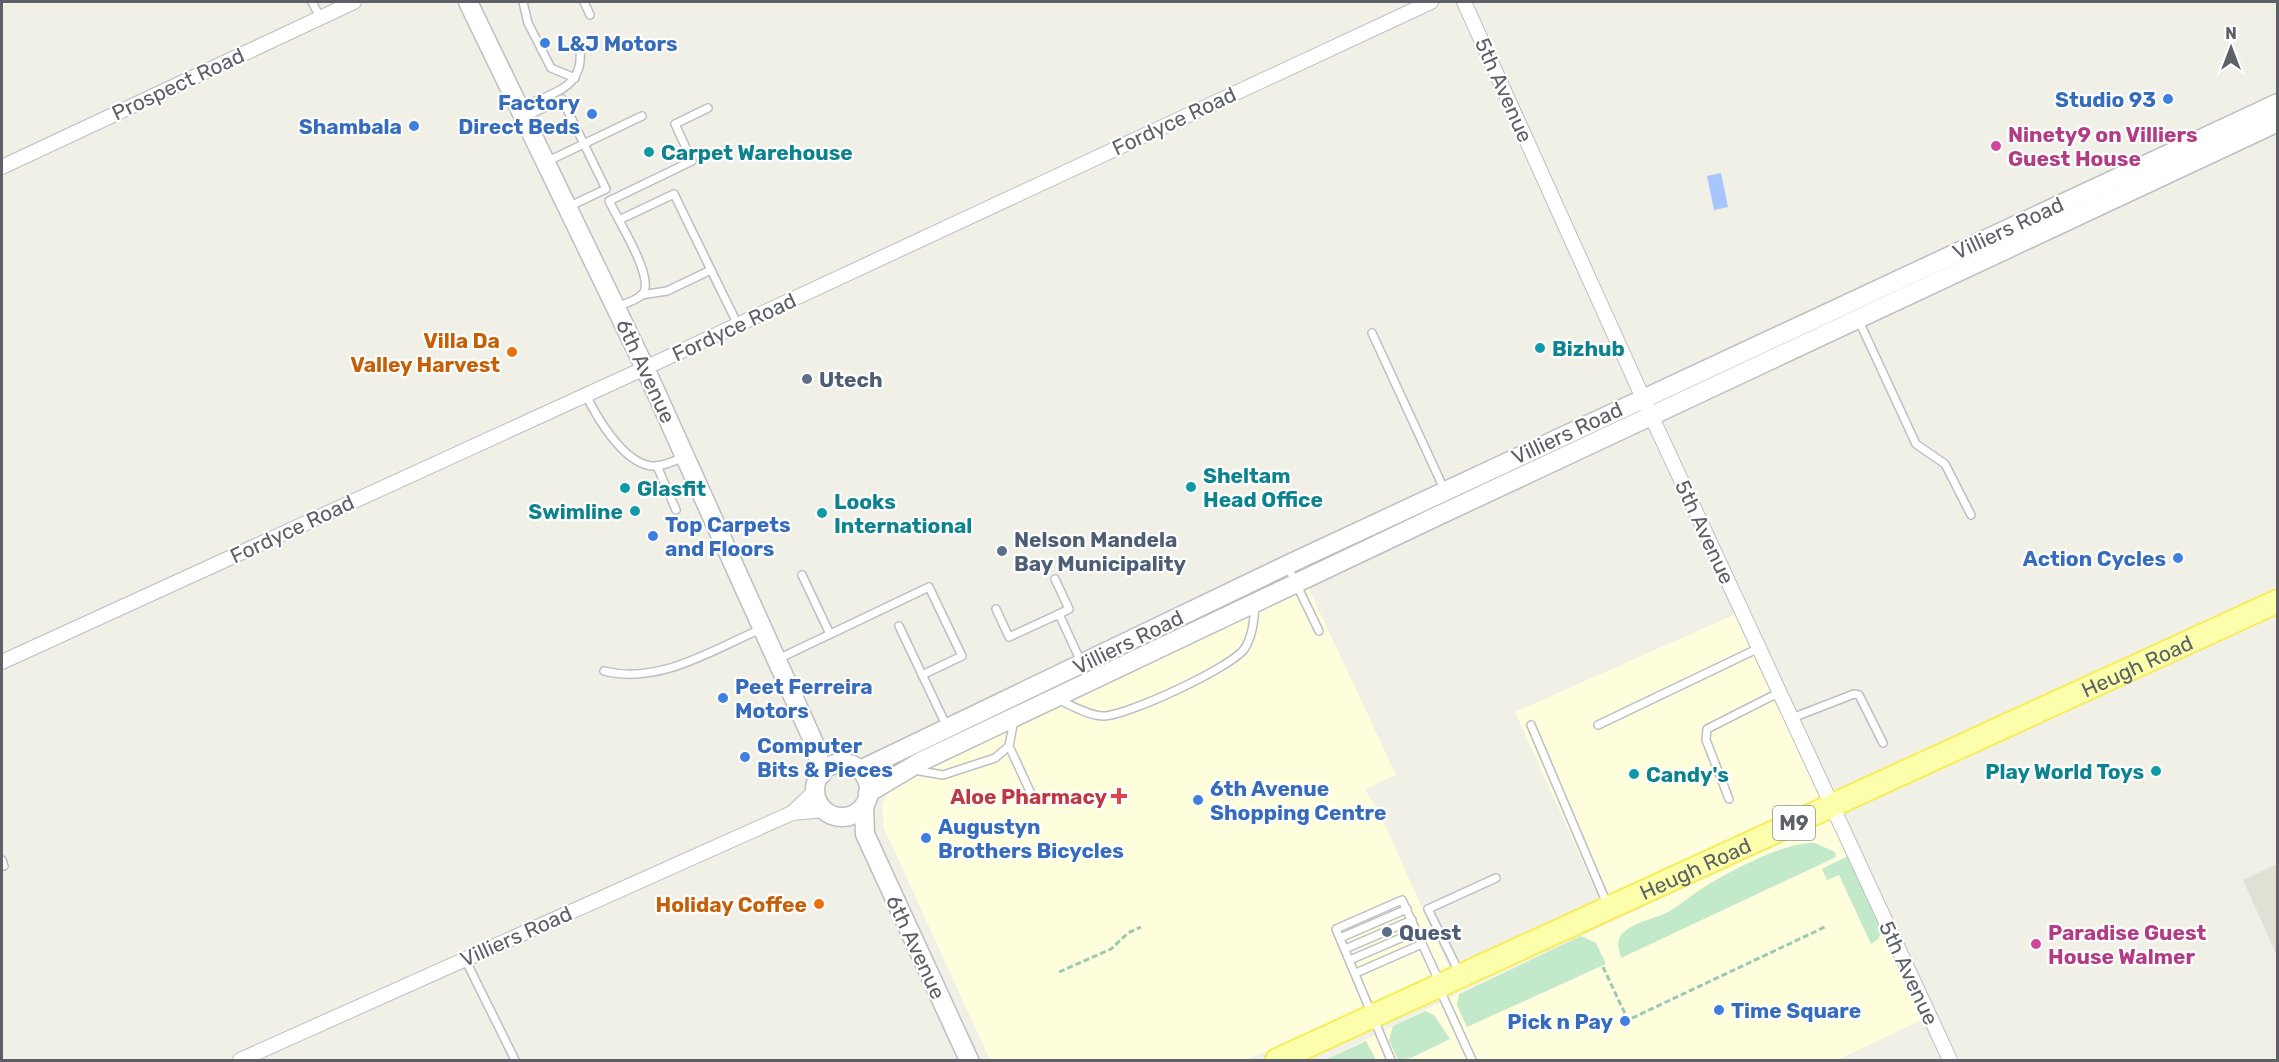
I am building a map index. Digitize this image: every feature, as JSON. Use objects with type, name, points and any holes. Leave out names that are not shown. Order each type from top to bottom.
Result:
[{"type":"main road","name":"Heugh Road","points":[[1277,1060],[1447,984],[2277,601]]},
{"type":"street","name":"Prospect Road","points":[[2,167],[354,2]]},
{"type":"street","name":"6th Avenue","points":[[468,2],[645,368],[815,745],[819,804],[824,810],[846,817],[866,834]]},
{"type":"street","name":"Fordyce Road","points":[[2,662],[645,368],[1431,2]]},
{"type":"street","name":"5th Avenue","points":[[1464,2],[1643,398],[1950,1060]]},
{"type":"street","name":"Villiers Road","points":[[866,800],[909,768],[1651,415],[1857,310],[2076,206],[2277,104]]},
{"type":"street","name":"Villiers Road","points":[[2076,206],[2277,122]]},
{"type":"street","name":"Villiers Road","points":[[860,770],[1287,565],[1643,398],[1857,310]]},
{"type":"street","name":"6th Avenue","points":[[815,745],[839,764],[854,766],[860,770],[869,785],[866,800],[866,834],[969,1060]]},
{"type":"street","points":[[819,782],[839,764]]},
{"type":"street","name":"Villiers Road","points":[[792,813],[819,782]]},
{"type":"street","points":[[846,817],[854,815],[866,800]]},
{"type":"street","name":"Villiers Road","points":[[240,1060],[792,813],[824,810]]},
{"type":"lane","points":[[312,2],[320,17]]},
{"type":"lane","points":[[523,2],[528,23],[551,68],[575,78]]},
{"type":"lane","points":[[584,2],[590,15]]},
{"type":"lane","points":[[522,112],[570,84],[581,63],[580,50]]},
{"type":"lane","points":[[522,112],[562,99],[606,189],[568,207]]},
{"type":"lane","points":[[641,295],[646,286],[646,278],[609,201],[692,161],[675,124],[708,108]]},
{"type":"lane","points":[[546,162],[642,116]]},
{"type":"lane","points":[[618,220],[674,194],[738,325]]},
{"type":"lane","points":[[616,307],[641,295],[667,291],[711,270]]},
{"type":"lane","points":[[1857,310],[1916,444],[1946,464],[1971,515]]},
{"type":"lane","points":[[1372,333],[1445,491]]},
{"type":"lane","points":[[586,395],[594,411],[618,444],[639,461],[657,466],[684,457]]},
{"type":"lane","points":[[657,466],[676,510]]},
{"type":"lane","points":[[1287,565],[1319,631]]},
{"type":"lane","points":[[802,575],[830,634]]},
{"type":"lane","points":[[996,609],[1009,637],[1069,609],[1055,579]]},
{"type":"lane","points":[[776,660],[929,587],[962,656],[922,675]]},
{"type":"lane","points":[[1055,698],[1089,714],[1101,716],[1131,711],[1234,660],[1249,640],[1254,625],[1255,604]]},
{"type":"lane","points":[[1059,614],[1082,664]]},
{"type":"lane","points":[[899,626],[948,729]]},
{"type":"lane","points":[[604,671],[634,675],[659,672],[761,629]]},
{"type":"lane","points":[[1598,725],[1759,648]]},
{"type":"lane","points":[[1729,799],[1706,740],[1707,729],[1780,692]]},
{"type":"lane","points":[[1792,718],[1859,694],[1883,743]]},
{"type":"lane","points":[[1015,717],[1009,746],[1034,800]]},
{"type":"lane","points":[[1531,725],[1609,908]]},
{"type":"lane","points":[[909,768],[943,775],[995,758],[1009,746]]},
{"type":"lane","points":[[1472,1060],[1447,984],[1428,909],[1496,878]]},
{"type":"lane","points":[[1391,1060],[1336,929],[1402,900],[1422,944],[1447,984]]},
{"type":"lane","points":[[1345,949],[1412,920]]},
{"type":"lane","points":[[1350,960],[1417,931]]},
{"type":"lane","points":[[1356,973],[1422,944]]},
{"type":"lane","points":[[465,959],[515,1060]]},
{"type":"path","points":[[1603,967],[1628,1020],[1827,926]]},
{"type":"path","points":[[1059,972],[1112,949],[1128,933],[1141,927]]},
{"type":"shaded area","points":[[1307,585],[1396,775],[1365,789],[1383,821],[1451,972],[1246,1060],[990,1060],[884,828],[882,805],[889,789],[895,783]]},
{"type":"shaded area","points":[[1738,613],[1822,800],[1600,900],[1515,712]]},
{"type":"shaded area","points":[[1833,819],[1926,1018],[1837,1060],[1325,1060],[1465,990]]},
{"type":"shaded area","points":[[1815,843],[1835,852],[1836,857],[1621,958],[1619,941],[1621,935],[1628,929],[1666,913],[1715,880],[1758,858],[1789,847]]},
{"type":"shaded area","points":[[1850,855],[1884,928],[1878,939],[1871,944],[1839,875],[1827,880],[1822,869]]},
{"type":"shaded area","points":[[2277,864],[2277,956],[2243,880]]},
{"type":"shaded area","points":[[1581,936],[1596,943],[1606,964],[1467,1027],[1457,1005],[1459,994]]},
{"type":"shaded area","points":[[1425,1011],[1434,1015],[1450,1039],[1411,1058],[1398,1060],[1389,1040],[1393,1026]]},
{"type":"shaded area","points":[[1366,1041],[1376,1060],[1325,1060]]},
{"type":"water","points":[[1721,173],[1728,207],[1714,210],[1707,176]]},
{"type":"place","name":"L&J Motors","points":[[545,43]]},
{"type":"place","name":"Studio 93","points":[[2168,99]]},
{"type":"place","name":"Factory Direct Beds","points":[[592,114]]},
{"type":"place","name":"Shambala","points":[[414,126]]},
{"type":"place","name":"Ninety9 on Villiers Guest House","points":[[1996,146]]},
{"type":"place","name":"Carpet Warehouse","points":[[649,152]]},
{"type":"place","name":"Bizhub","points":[[1540,348]]},
{"type":"place","name":"Villa Da Valley Harvest","points":[[512,352]]},
{"type":"place","name":"Utech","points":[[807,379]]},
{"type":"place","name":"Sheltam Head Office","points":[[1191,487]]},
{"type":"place","name":"Glasfit","points":[[625,488]]},
{"type":"place","name":"Swimline","points":[[635,511]]},
{"type":"place","name":"Looks International","points":[[822,513]]},
{"type":"place","name":"Top Carpets and Floors","points":[[653,536]]},
{"type":"place","name":"Nelson Mandela Bay Municipality","points":[[1002,551]]},
{"type":"place","name":"Action Cycles","points":[[2178,558]]},
{"type":"place","name":"Peet Ferreira Motors","points":[[723,698]]},
{"type":"place","name":"Computer Bits & Pieces","points":[[745,757]]},
{"type":"place","name":"Play World Toys","points":[[2156,771]]},
{"type":"place","name":"Candy's","points":[[1634,774]]},
{"type":"place","name":"Aloe Pharmacy","points":[[1119,796]]},
{"type":"place","name":"6th Avenue Shopping Centre","points":[[1198,800]]},
{"type":"place","name":"Augustyn Brothers Bicycles","points":[[926,838]]},
{"type":"place","name":"Holiday Coffee","points":[[819,904]]},
{"type":"place","name":"Quest","points":[[1387,932]]},
{"type":"place","name":"Paradise Guest House Walmer","points":[[2036,944]]},
{"type":"place","name":"Time Square","points":[[1719,1010]]},
{"type":"place","name":"Pick n Pay","points":[[1625,1021]]}]
